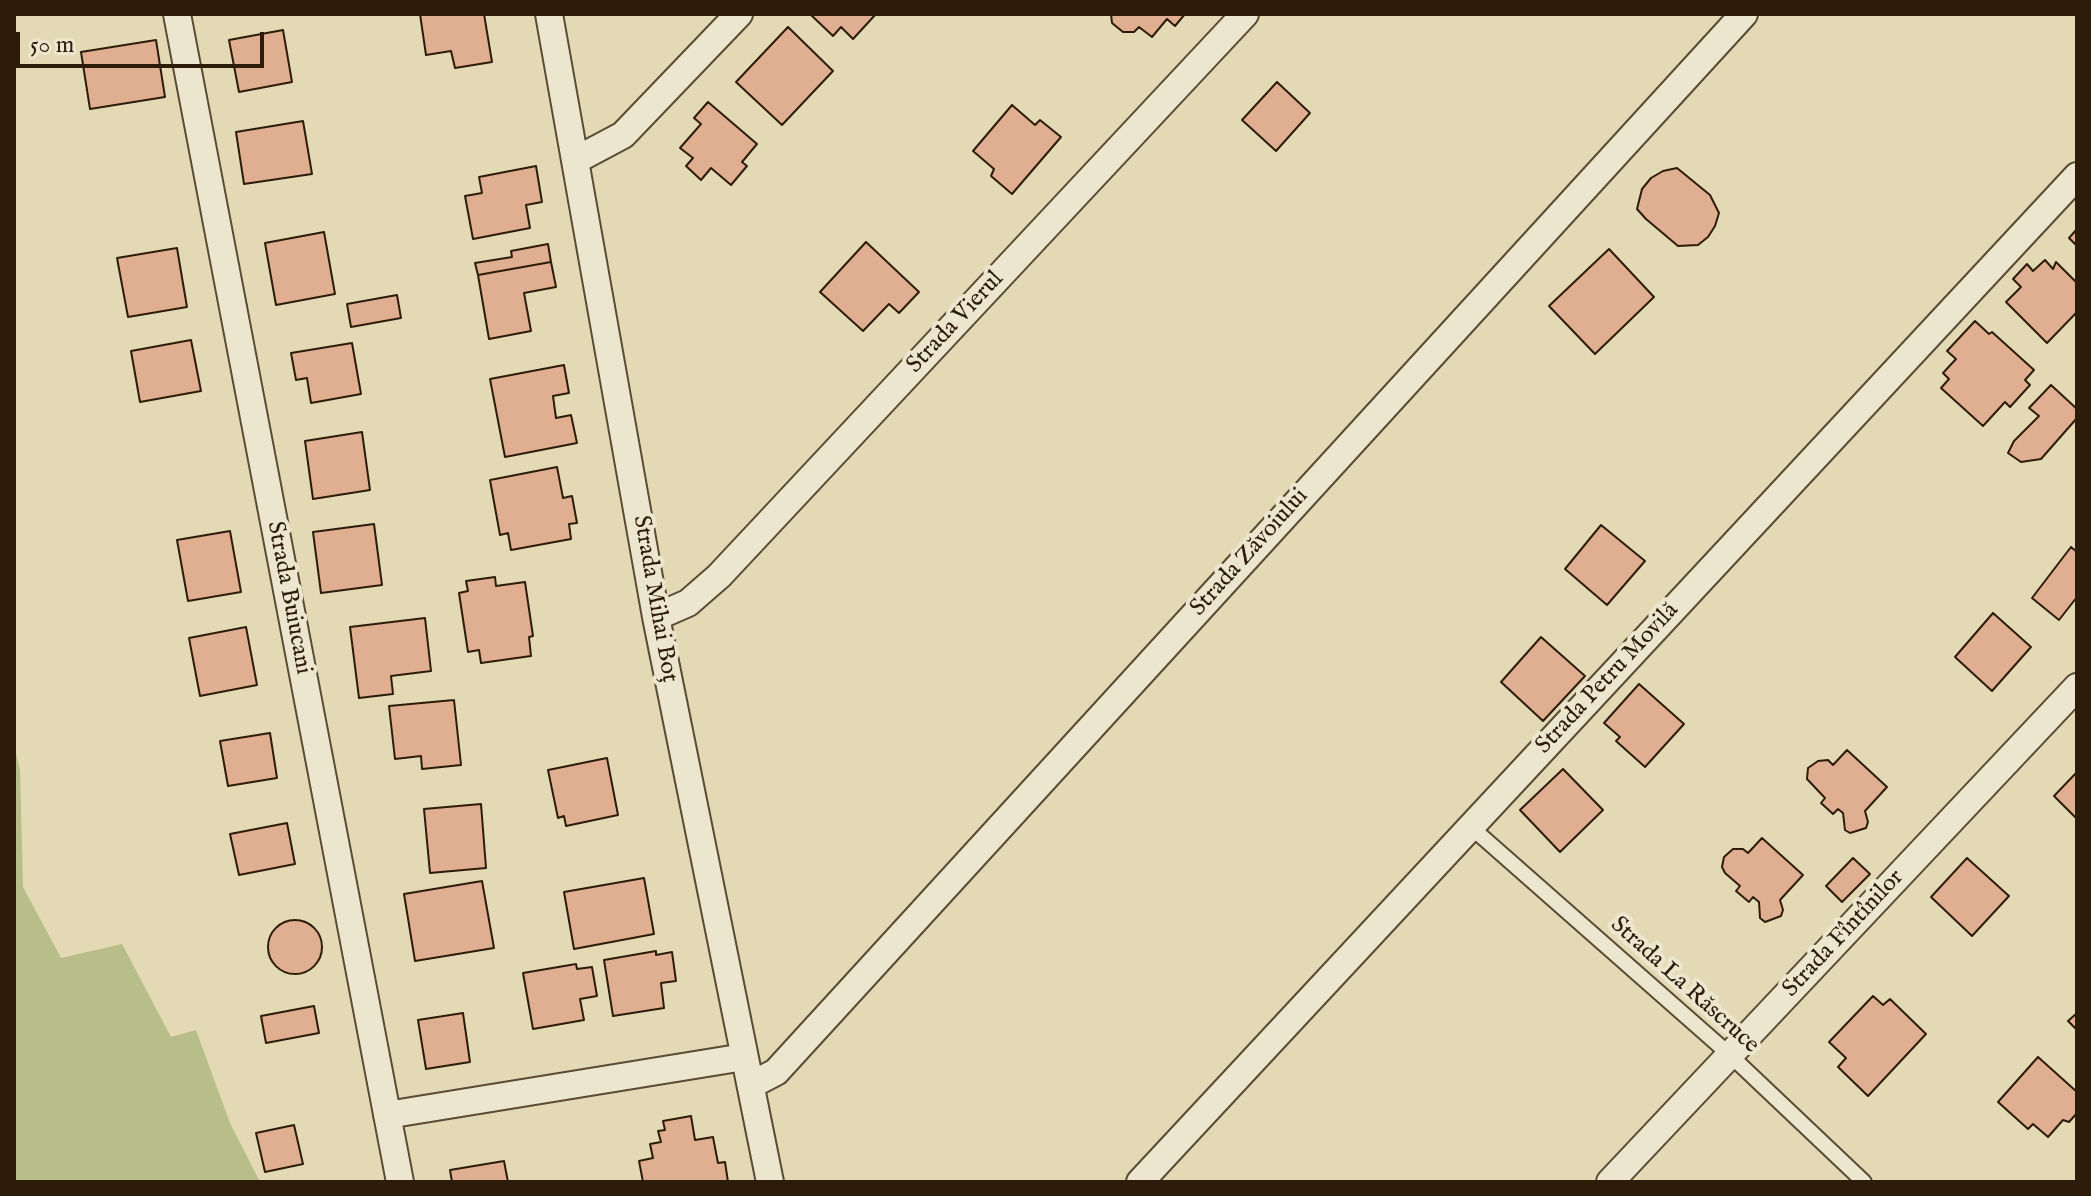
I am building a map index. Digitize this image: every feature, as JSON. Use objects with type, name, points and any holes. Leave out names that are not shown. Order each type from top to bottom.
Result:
[{"type":"street","name":"Strada Buiucani","points":[[177,14],[400,1182]]},
{"type":"street","name":"Strada Mihai Boț","points":[[549,14],[656,617],[770,1182]]},
{"type":"street","points":[[576,160],[623,135],[739,14]]},
{"type":"street","name":"Strada Vierul","points":[[656,617],[688,603],[719,576],[1245,14]]},
{"type":"street","name":"Strada Zăvoiului","points":[[751,1085],[776,1072],[1744,14]]},
{"type":"street","name":"Strada Petru Movilă","points":[[1140,1182],[2077,176]]},
{"type":"street","name":"Strada Fîntînilor","points":[[1610,1182],[2077,687]]},
{"type":"street","points":[[387,1115],[744,1057]]},
{"type":"lane","name":"Strada La Răscruce","points":[[1471,827],[1730,1055],[1864,1182]]},
{"type":"green space","points":[[14,745],[20,770],[23,887],[61,958],[122,944],[171,1037],[196,1030],[230,1123],[260,1182],[14,1181]]},
{"type":"building","points":[[420,14],[484,14],[492,62],[455,68],[451,51],[426,55]]},
{"type":"building","points":[[810,14],[876,14],[853,39],[841,27],[833,36]]},
{"type":"building","points":[[1111,14],[1185,14],[1175,26],[1167,19],[1152,37],[1139,27],[1134,32],[1123,32],[1112,23]]},
{"type":"building","points":[[788,27],[833,71],[782,125],[736,82]]},
{"type":"building","points":[[283,30],[292,82],[239,92],[229,40]]},
{"type":"building","points":[[156,40],[165,97],[90,109],[81,52]]},
{"type":"building","points":[[1277,82],[1310,113],[1276,151],[1242,120]]},
{"type":"building","points":[[708,102],[757,144],[742,162],[747,166],[731,185],[711,168],[701,180],[686,166],[693,158],[680,148],[701,124],[694,118]]},
{"type":"building","points":[[1012,105],[1035,125],[1040,120],[1061,137],[1012,194],[991,176],[994,169],[973,151]]},
{"type":"building","points":[[303,121],[312,174],[244,184],[236,132]]},
{"type":"building","points":[[536,166],[542,202],[526,205],[530,228],[473,239],[465,196],[482,193],[479,177]]},
{"type":"building","points":[[1677,168],[1710,195],[1719,213],[1708,237],[1698,245],[1678,246],[1637,209],[1642,189],[1651,178]]},
{"type":"building","points":[[2077,229],[2077,246],[2069,238]]},
{"type":"building","points":[[324,232],[335,294],[276,305],[265,243]]},
{"type":"building","points":[[866,242],[919,292],[899,313],[889,304],[863,331],[820,292]]},
{"type":"building","points":[[548,244],[551,262],[478,275],[475,263],[512,257],[511,251]]},
{"type":"building","points":[[177,248],[187,307],[128,317],[117,258]]},
{"type":"building","points":[[1609,249],[1654,297],[1595,354],[1549,306]]},
{"type":"building","points":[[2045,260],[2053,269],[2056,262],[2077,283],[2077,312],[2047,343],[2006,302],[2021,287],[2013,279],[2027,264],[2033,271]]},
{"type":"building","points":[[551,262],[556,287],[524,293],[531,331],[489,339],[478,275]]},
{"type":"building","points":[[397,295],[401,318],[351,327],[347,304]]},
{"type":"building","points":[[1975,321],[2034,370],[2025,380],[2030,385],[2010,407],[2005,402],[1983,426],[1941,388],[1949,379],[1943,373],[1956,359],[1947,351]]},
{"type":"building","points":[[191,340],[201,391],[140,402],[131,351]]},
{"type":"building","points":[[352,343],[361,394],[311,403],[307,378],[296,380],[291,353]]},
{"type":"building","points":[[564,365],[569,393],[553,396],[556,418],[571,415],[577,443],[505,457],[490,379]]},
{"type":"building","points":[[2051,385],[2077,409],[2077,418],[2041,459],[2021,462],[2008,453],[2014,441],[2039,416],[2029,408]]},
{"type":"building","points":[[362,432],[370,490],[313,499],[305,441]]},
{"type":"building","points":[[557,467],[563,498],[572,496],[577,523],[569,524],[571,539],[511,550],[508,533],[500,535],[490,480]]},
{"type":"building","points":[[374,524],[382,585],[321,593],[313,532]]},
{"type":"building","points":[[1601,525],[1645,561],[1607,605],[1565,569]]},
{"type":"building","points":[[230,531],[241,592],[188,601],[177,540]]},
{"type":"building","points":[[2071,547],[2077,552],[2077,597],[2059,620],[2032,598]]},
{"type":"building","points":[[495,577],[496,586],[525,582],[533,636],[529,637],[531,656],[481,663],[479,650],[468,652],[459,593],[468,591],[466,581]]},
{"type":"building","points":[[1993,613],[2031,647],[1992,691],[1955,657]]},
{"type":"building","points":[[425,618],[431,671],[391,676],[393,694],[359,698],[350,627]]},
{"type":"building","points":[[246,627],[257,685],[200,696],[189,638]]},
{"type":"building","points":[[1541,637],[1585,676],[1543,721],[1501,682]]},
{"type":"building","points":[[1639,684],[1684,724],[1645,767],[1616,741],[1620,737],[1604,723]]},
{"type":"building","points":[[454,700],[461,765],[422,769],[421,756],[395,759],[389,706]]},
{"type":"building","points":[[270,733],[277,778],[228,786],[220,741]]},
{"type":"building","points":[[1847,750],[1887,787],[1865,811],[1866,828],[1850,833],[1845,830],[1843,813],[1838,809],[1833,814],[1821,803],[1825,798],[1807,779],[1808,768],[1818,761],[1828,760],[1833,765]]},
{"type":"building","points":[[607,758],[618,815],[566,826],[564,816],[558,818],[548,770]]},
{"type":"building","points":[[1563,769],[1603,810],[1560,852],[1520,810]]},
{"type":"building","points":[[2077,772],[2077,819],[2054,796]]},
{"type":"building","points":[[481,804],[486,868],[430,873],[424,809]]},
{"type":"building","points":[[287,823],[295,864],[239,875],[230,834]]},
{"type":"building","points":[[1762,838],[1803,875],[1780,900],[1781,916],[1765,922],[1760,918],[1759,902],[1753,897],[1749,902],[1736,891],[1740,886],[1722,867],[1724,857],[1733,849],[1743,849],[1748,853]]},
{"type":"building","points":[[1853,858],[1870,874],[1842,902],[1826,886]]},
{"type":"building","points":[[1967,858],[2009,896],[1972,936],[1931,897]]},
{"type":"building","points":[[644,878],[654,934],[574,949],[564,892]]},
{"type":"building","points":[[482,881],[494,948],[415,961],[404,894]]},
{"type":"building","points":[[295,920],[314,928],[322,947],[314,966],[295,974],[276,966],[268,947],[276,928]]},
{"type":"building","points":[[656,951],[656,955],[672,952],[676,981],[661,983],[664,1008],[613,1016],[604,960]]},
{"type":"building","points":[[576,964],[577,969],[592,967],[597,996],[580,999],[584,1020],[533,1029],[523,973]]},
{"type":"building","points":[[1873,996],[1883,1005],[1890,999],[1926,1034],[1868,1096],[1838,1067],[1846,1058],[1829,1042]]},
{"type":"building","points":[[314,1006],[319,1033],[266,1043],[261,1016]]},
{"type":"building","points":[[463,1013],[470,1062],[426,1069],[418,1020]]},
{"type":"building","points":[[2077,1013],[2077,1030],[2068,1021]]},
{"type":"building","points":[[2038,1057],[2077,1092],[2077,1113],[2069,1122],[2063,1120],[2048,1137],[2033,1124],[2028,1129],[1998,1102]]},
{"type":"building","points":[[691,1116],[695,1140],[713,1137],[718,1163],[725,1162],[728,1182],[643,1182],[639,1161],[653,1158],[650,1144],[661,1142],[658,1131],[665,1130],[663,1121]]},
{"type":"building","points":[[294,1125],[303,1164],[265,1172],[256,1133]]},
{"type":"building","points":[[504,1161],[508,1182],[452,1182],[450,1170]]}]
